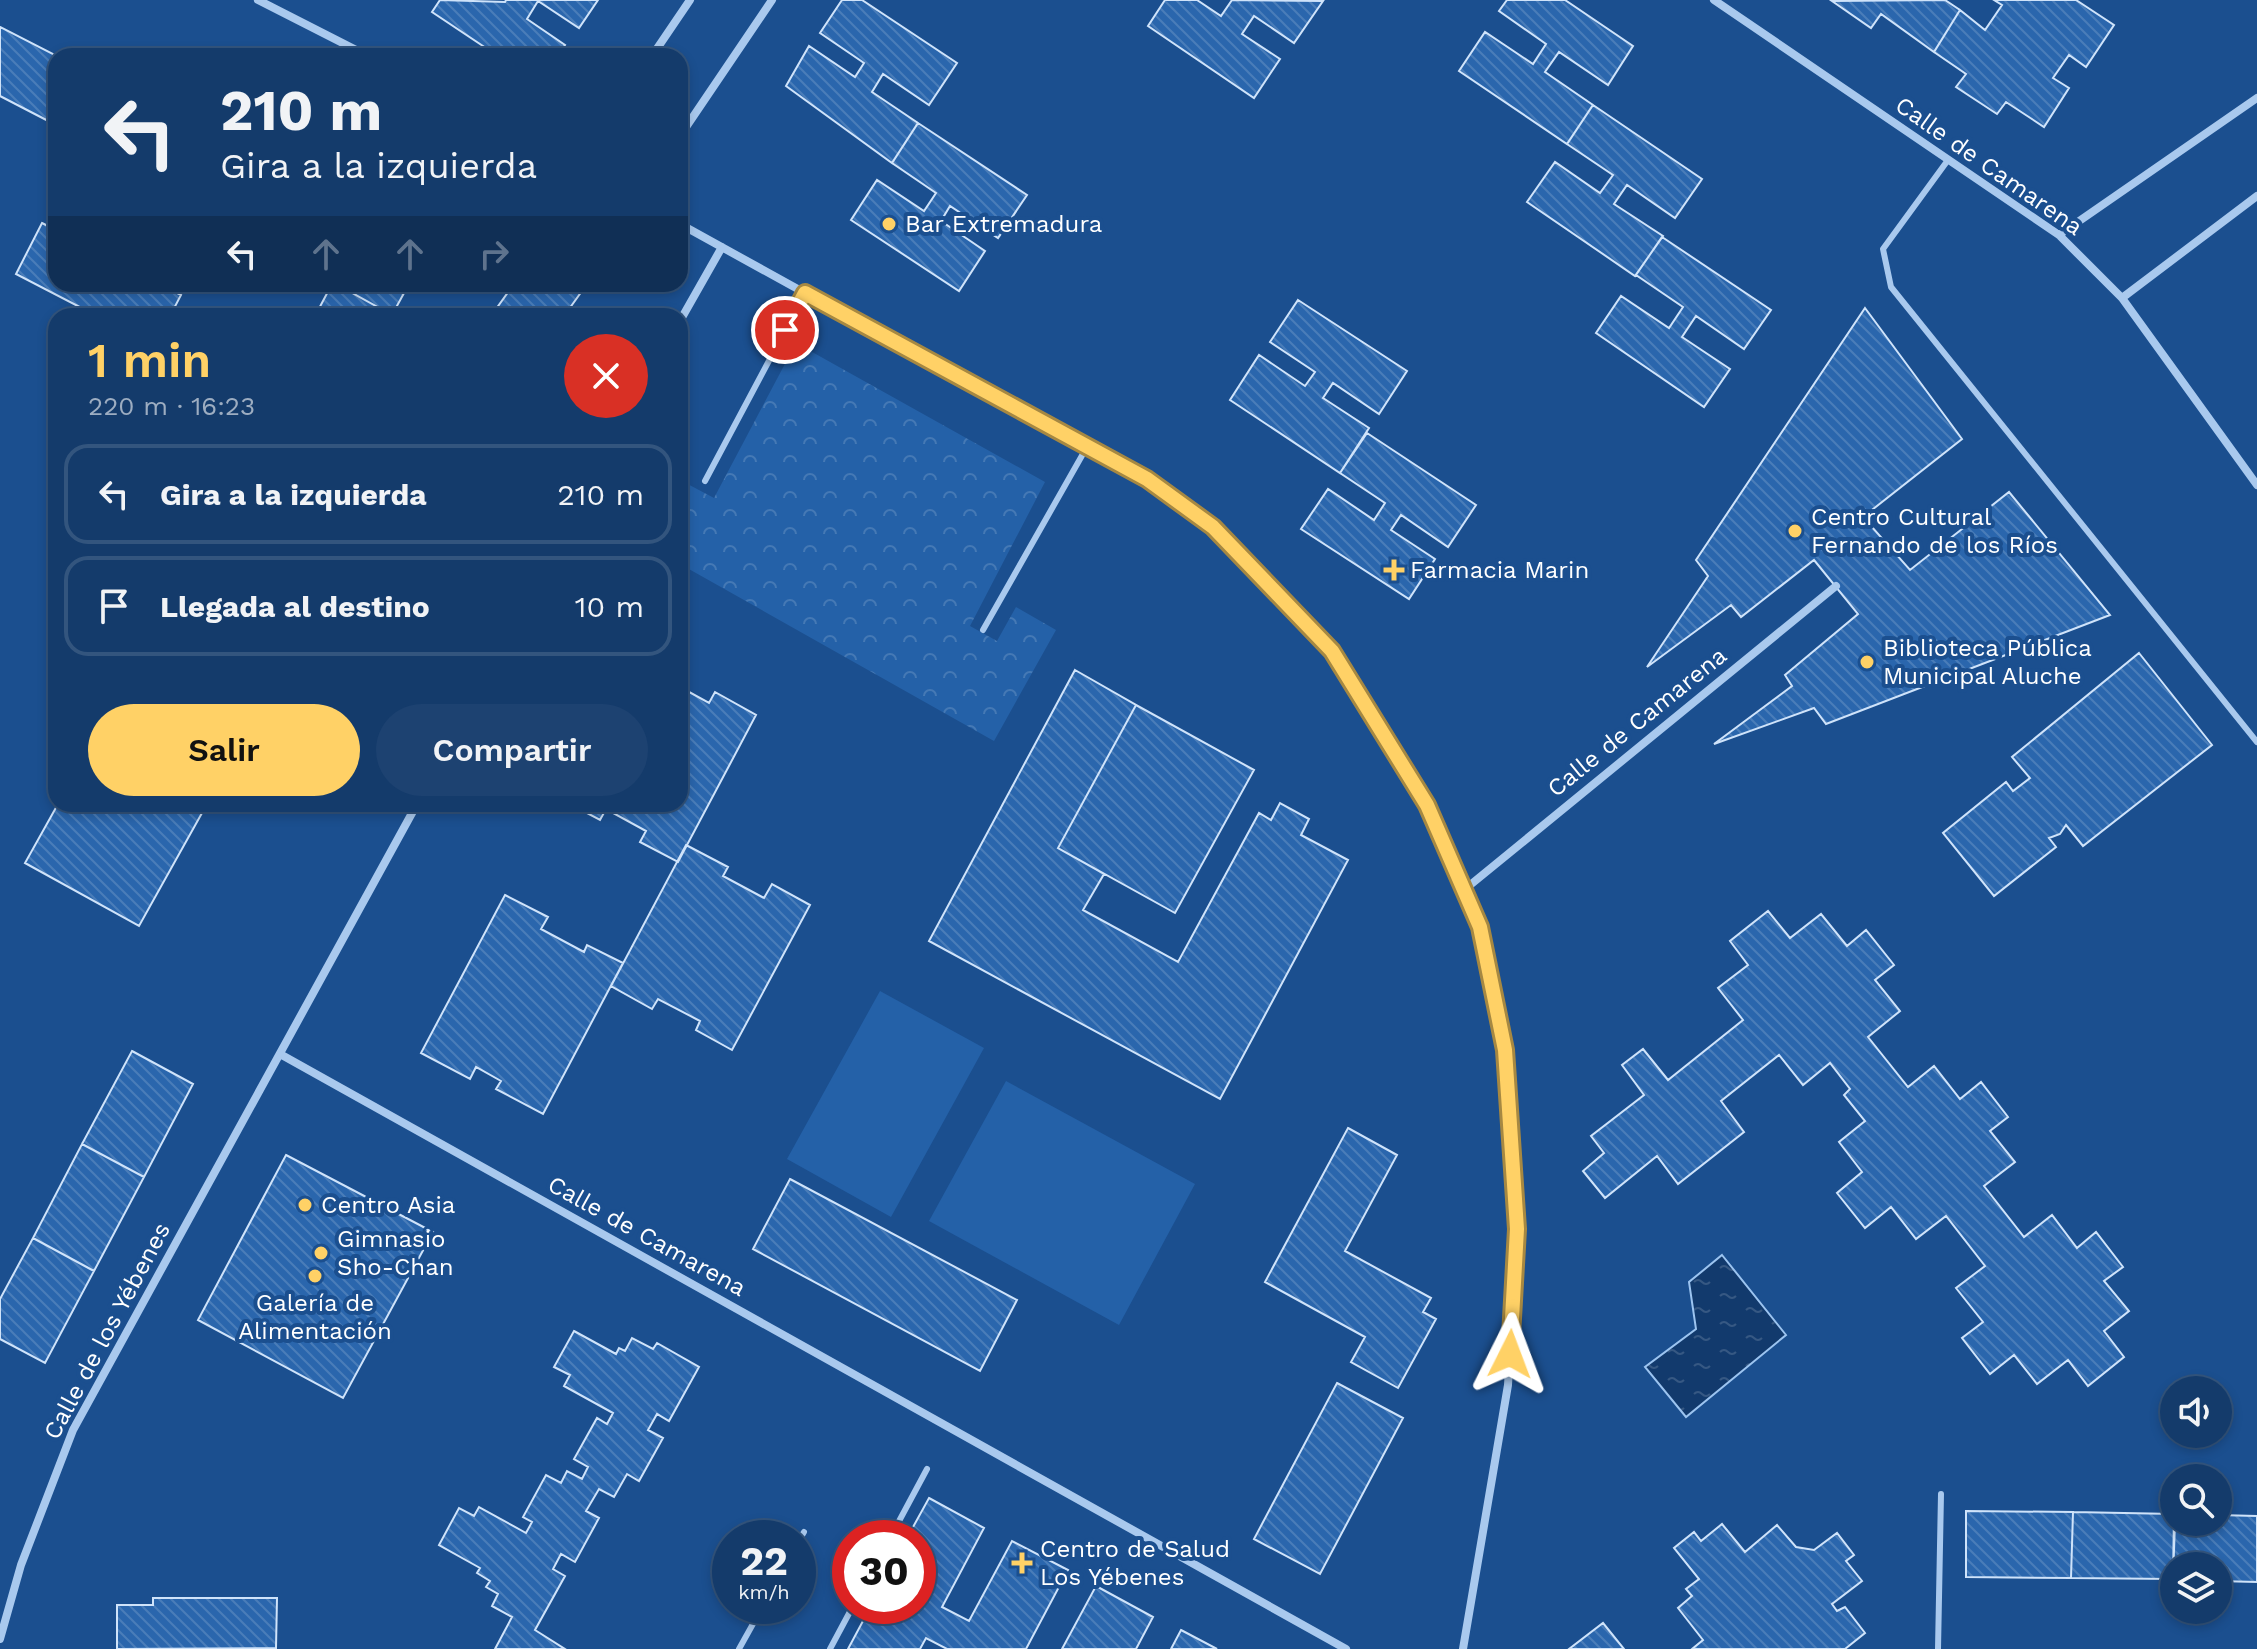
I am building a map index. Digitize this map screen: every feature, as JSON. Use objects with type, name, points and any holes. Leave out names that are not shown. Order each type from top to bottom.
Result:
[{"type":"street","points":[[258,0],[352,48]]},
{"type":"street","points":[[657,48],[690,0]]},
{"type":"street","points":[[688,124],[772,0]]},
{"type":"street","name":"Calle de Camarena","points":[[1714,0],[2059,235],[2122,298],[2257,485]]},
{"type":"street","points":[[2059,235],[2257,98]]},
{"type":"street","points":[[2122,298],[2257,196]]},
{"type":"street","points":[[688,228],[1088,445],[1147,479],[1213,527],[1332,651],[1427,805],[1480,927],[1505,1050],[1517,1229],[1508,1385],[1463,1649]]},
{"type":"street","points":[[687,308],[722,247]]},
{"type":"street","name":"Calle de Camarena","points":[[1464,890],[1836,586]]},
{"type":"street","points":[[280,1054],[413,812]]},
{"type":"street","name":"Calle de Camarena","points":[[280,1054],[1346,1649]]},
{"type":"street","name":"Calle de los Yébenes","points":[[0,1639],[21,1565],[73,1430],[280,1054]]},
{"type":"lane","points":[[1948,160],[1883,249],[1891,287],[2257,742]]},
{"type":"lane","points":[[705,481],[805,293]]},
{"type":"lane","points":[[983,630],[1088,445]]},
{"type":"lane","points":[[900,1520],[927,1469]]},
{"type":"lane","points":[[1938,1649],[1941,1494]]},
{"type":"lane","points":[[739,1649],[753,1624]]},
{"type":"lane","points":[[830,1649],[843,1624]]},
{"type":"green space","points":[[796,343],[1045,482],[970,626],[997,641],[1016,607],[1056,630],[994,741],[688,569],[688,484],[714,498]]},
{"type":"green space","points":[[880,991],[984,1048],[891,1217],[787,1159]]},
{"type":"green space","points":[[1006,1081],[1195,1184],[1119,1325],[929,1221]]},
{"type":"water","points":[[1722,1255],[1786,1335],[1686,1417],[1645,1367],[1696,1329],[1689,1282]]},
{"type":"building","points":[[440,0],[598,0],[579,28],[538,1],[527,19],[565,45],[563,48],[486,48],[432,12]]},
{"type":"building","points":[[842,0],[862,0],[957,63],[929,105],[883,74],[872,92],[918,123],[892,163],[786,86],[809,46],[855,77],[864,63],[820,33]]},
{"type":"building","points":[[1165,0],[1197,0],[1221,16],[1232,0],[1323,1],[1294,43],[1254,16],[1242,34],[1280,59],[1254,98],[1148,26]]},
{"type":"building","points":[[1507,0],[1565,0],[1633,46],[1608,85],[1559,52],[1545,72],[1593,105],[1567,144],[1459,71],[1485,32],[1533,64],[1546,44],[1499,11]]},
{"type":"building","points":[[1945,0],[1960,10],[1934,52],[1881,14],[1871,28],[1832,1]]},
{"type":"building","points":[[1994,0],[2076,0],[2114,25],[2086,67],[2069,55],[2053,78],[2069,88],[2044,127],[2006,102],[1997,114],[1956,87],[1966,74],[1934,52],[1960,10],[1985,30],[2002,5]]},
{"type":"building","points":[[0,27],[48,51],[48,121],[0,96]]},
{"type":"building","points":[[1593,105],[1702,179],[1675,218],[1627,185],[1614,204],[1663,236],[1635,276],[1527,202],[1555,162],[1600,193],[1613,175],[1567,144]]},
{"type":"building","points":[[918,123],[1027,195],[998,238],[950,206],[941,221],[985,251],[959,291],[851,220],[877,180],[924,211],[936,193],[892,163]]},
{"type":"building","points":[[42,223],[48,226],[48,291],[16,274]]},
{"type":"building","points":[[1662,237],[1771,310],[1744,349],[1696,316],[1682,337],[1730,369],[1704,407],[1596,333],[1621,296],[1669,328],[1683,307],[1636,275]]},
{"type":"building","points":[[51,292],[175,292],[181,295],[174,308],[82,308]]},
{"type":"building","points":[[328,292],[350,292],[379,308],[319,308]]},
{"type":"building","points":[[350,292],[405,292],[396,308],[379,308]]},
{"type":"building","points":[[508,292],[581,292],[570,308],[497,308]]},
{"type":"building","points":[[1298,300],[1407,371],[1379,414],[1333,383],[1323,398],[1369,428],[1340,473],[1230,400],[1259,355],[1305,386],[1315,372],[1270,342]]},
{"type":"building","name":"Centro Cultural Fernando de los Ríos","points":[[1865,308],[1962,439],[1863,517],[1910,570],[2009,492],[2110,615],[1826,724],[1814,708],[1714,744],[1792,686],[1785,675],[1858,614],[1814,560],[1741,617],[1731,605],[1647,667],[1708,576],[1696,560]]},
{"type":"building","points":[[1367,433],[1476,505],[1448,547],[1401,515],[1391,530],[1435,559],[1409,599],[1301,529],[1328,489],[1374,520],[1385,503],[1340,473]]},
{"type":"building","points":[[2139,653],[2212,745],[2083,846],[2066,825],[2060,834],[2049,838],[2056,847],[1994,896],[1943,833],[2006,782],[2013,791],[2030,778],[2012,757]]},
{"type":"building","points":[[1075,670],[1136,705],[1058,848],[1104,874],[1083,910],[1178,962],[1259,813],[1271,820],[1280,803],[1309,819],[1301,835],[1348,860],[1220,1099],[929,941]]},
{"type":"building","points":[[688,691],[709,703],[715,692],[756,715],[678,862],[640,842],[646,831],[611,812],[688,812]]},
{"type":"building","points":[[1136,705],[1254,770],[1175,913],[1058,848]]},
{"type":"building","points":[[54,812],[203,812],[139,926],[25,863]]},
{"type":"building","points":[[585,812],[604,812],[600,820]]},
{"type":"building","points":[[686,845],[728,867],[723,876],[764,898],[772,884],[810,905],[732,1050],[696,1030],[700,1021],[658,999],[652,1009],[611,986]]},
{"type":"building","points":[[505,895],[548,917],[541,929],[584,952],[587,945],[623,963],[543,1114],[496,1089],[501,1081],[476,1067],[470,1079],[421,1053]]},
{"type":"building","points":[[1768,911],[1790,938],[1821,914],[1847,946],[1866,930],[1894,965],[1875,980],[1900,1011],[1868,1037],[1908,1087],[1934,1066],[1960,1099],[1981,1082],[2008,1117],[1990,1131],[2015,1162],[1984,1186],[2024,1237],[2052,1215],[2077,1248],[2096,1232],[2123,1267],[2104,1281],[2129,1311],[2104,1331],[2124,1357],[2088,1386],[2068,1360],[2037,1384],[2014,1355],[1990,1374],[1962,1338],[1983,1322],[1956,1288],[1985,1266],[1946,1216],[1916,1239],[1891,1207],[1865,1228],[1837,1193],[1862,1172],[1839,1142],[1865,1121],[1844,1095],[1850,1089],[1830,1063],[1803,1085],[1779,1055],[1721,1101],[1744,1132],[1678,1184],[1657,1156],[1605,1198],[1583,1171],[1604,1153],[1591,1136],[1644,1095],[1622,1065],[1643,1049],[1668,1080],[1743,1020],[1718,988],[1748,965],[1730,941]]},
{"type":"building","points":[[132,1051],[193,1084],[144,1177],[82,1144]]},
{"type":"building","points":[[1348,1128],[1397,1155],[1345,1251],[1431,1298],[1423,1312],[1436,1319],[1398,1388],[1351,1362],[1365,1337],[1265,1282]]},
{"type":"building","points":[[82,1144],[144,1177],[94,1271],[33,1238]]},
{"type":"building","name":"Galería de Alimentación","points":[[286,1155],[433,1232],[343,1398],[198,1320]]},
{"type":"building","points":[[790,1179],[1017,1300],[980,1371],[753,1249]]},
{"type":"building","points":[[33,1238],[94,1271],[45,1363],[0,1339],[0,1299]]},
{"type":"building","points":[[574,1331],[616,1354],[619,1348],[625,1351],[632,1338],[653,1349],[657,1343],[699,1367],[669,1421],[657,1414],[648,1430],[663,1438],[639,1481],[627,1474],[614,1497],[599,1489],[586,1511],[599,1518],[575,1562],[561,1554],[553,1569],[565,1576],[535,1630],[565,1649],[495,1649],[512,1617],[492,1606],[498,1594],[486,1587],[490,1581],[477,1573],[480,1568],[439,1545],[459,1508],[474,1516],[479,1507],[526,1533],[532,1522],[523,1517],[546,1475],[561,1483],[567,1471],[582,1479],[588,1467],[574,1459],[597,1418],[607,1424],[613,1413],[564,1386],[570,1375],[554,1367]]},
{"type":"building","points":[[1337,1383],[1403,1418],[1320,1574],[1254,1539]]},
{"type":"building","points":[[929,1498],[984,1528],[942,1607],[969,1621],[1012,1541],[1068,1570],[1026,1649],[947,1649],[926,1638],[920,1649],[848,1649],[861,1624],[936,1624],[936,1520],[917,1520]]},
{"type":"building","points":[[1966,1511],[2073,1512],[2071,1578],[1966,1577]]},
{"type":"building","points":[[2073,1512],[2160,1514],[2160,1536],[2174,1536],[2173,1552],[2160,1552],[2160,1579],[2071,1578]]},
{"type":"building","points":[[2232,1515],[2257,1516],[2257,1582],[2232,1581],[2232,1552],[2174,1552],[2175,1536],[2232,1536]]},
{"type":"building","points":[[1722,1524],[1745,1552],[1777,1525],[1796,1547],[1814,1550],[1837,1533],[1854,1555],[1846,1561],[1862,1581],[1832,1604],[1837,1611],[1845,1607],[1865,1633],[1845,1649],[1692,1649],[1703,1640],[1678,1608],[1692,1596],[1686,1589],[1699,1579],[1674,1548],[1694,1532],[1701,1541]]},
{"type":"building","points":[[1096,1586],[1153,1617],[1136,1649],[1062,1649]]},
{"type":"building","points":[[153,1598],[277,1598],[276,1648],[117,1649],[117,1605],[153,1605]]},
{"type":"building","points":[[1603,1623],[1624,1649],[1569,1649]]},
{"type":"building","points":[[1181,1630],[1217,1649],[1171,1649]]},
{"type":"place","name":"Bar Extremadura","points":[[889,224]]},
{"type":"place","name":"Centro Cultural Fernando de los Ríos","points":[[1795,531]]},
{"type":"place","name":"Farmacia Marin","points":[[1394,570]]},
{"type":"place","name":"Biblioteca Pública Municipal Aluche","points":[[1867,662]]},
{"type":"place","name":"Centro Asia","points":[[305,1205]]},
{"type":"place","name":"Gimnasio Sho-Chan","points":[[321,1253]]},
{"type":"place","name":"Galería de Alimentación","points":[[315,1276]]},
{"type":"place","name":"Centro de Salud Los Yébenes","points":[[1022,1563]]},
{"type":"route","points":[[785,330],[805,293],[995,398],[1101,451],[1147,479],[1213,527],[1332,651],[1427,805],[1480,927],[1505,1050],[1517,1229],[1510,1354]]}]
